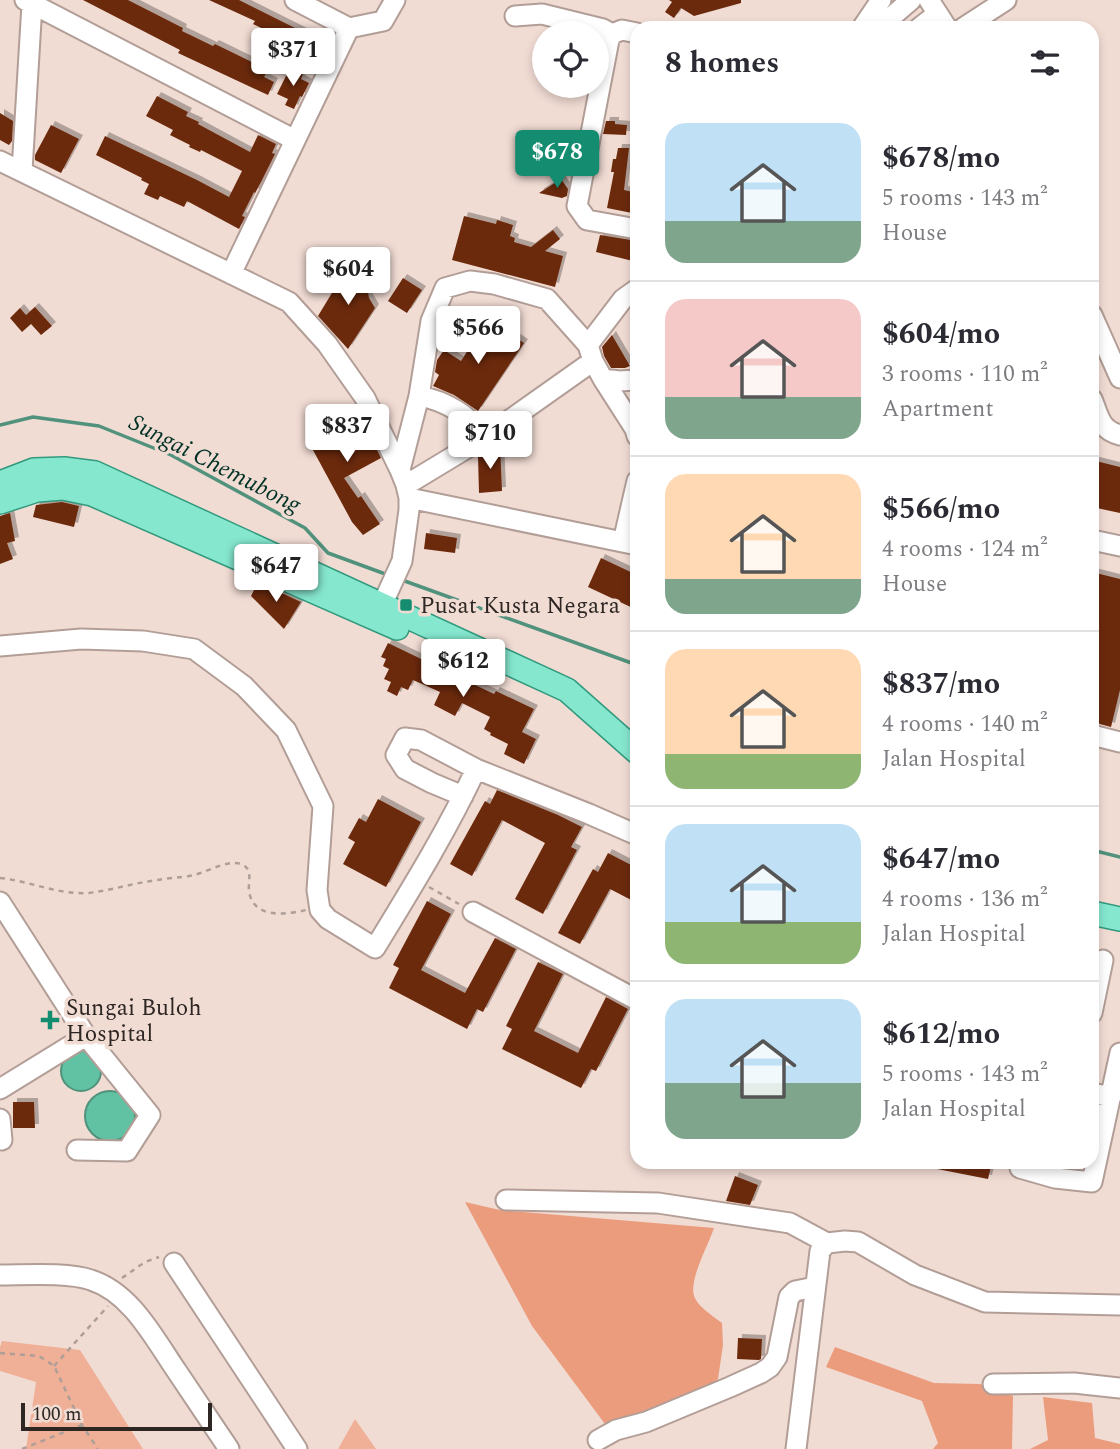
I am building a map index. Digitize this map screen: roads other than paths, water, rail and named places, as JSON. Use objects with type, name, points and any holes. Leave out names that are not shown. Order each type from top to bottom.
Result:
[{"type":"main road","points":[[0,483],[34,470],[95,473],[382,606],[559,702],[630,756]]},
{"type":"main road","points":[[0,502],[37,490],[64,488],[92,494],[382,606]]},
{"type":"main road","points":[[1099,914],[1120,919]]},
{"type":"main road","points":[[1099,928],[1120,933]]},
{"type":"street","points":[[295,0],[349,28],[383,21],[394,0]]},
{"type":"street","points":[[867,21],[881,0]]},
{"type":"street","points":[[888,21],[911,0]]},
{"type":"street","points":[[974,21],[1006,0]]},
{"type":"street","points":[[22,171],[28,2],[295,140]]},
{"type":"street","points":[[515,16],[542,13],[603,29],[612,34]]},
{"type":"street","points":[[231,274],[349,28]]},
{"type":"street","points":[[612,34],[622,30],[630,32]]},
{"type":"street","points":[[612,34],[578,206],[587,220],[630,228]]},
{"type":"street","points":[[0,161],[289,302],[327,344],[365,398],[405,484],[410,510],[402,561],[382,606]]},
{"type":"street","points":[[405,484],[431,321],[444,288],[457,284],[470,281],[494,284],[547,299],[590,353],[630,421]]},
{"type":"street","points":[[405,484],[487,436],[590,353],[604,322],[630,294]]},
{"type":"street","points":[[1106,343],[1120,378]]},
{"type":"street","points":[[603,379],[630,380]]},
{"type":"street","points":[[419,396],[450,405],[470,419],[487,436]]},
{"type":"street","points":[[1099,416],[1104,428],[1120,435]]},
{"type":"street","points":[[405,484],[630,543]]},
{"type":"street","points":[[1099,542],[1120,546]]},
{"type":"street","points":[[0,646],[81,639],[143,641],[194,649],[244,686],[286,730],[323,806],[317,890],[320,910],[328,919],[375,948],[417,880],[476,769]]},
{"type":"street","points":[[1099,736],[1120,741]]},
{"type":"street","points":[[463,796],[405,769],[397,755],[405,738],[421,740],[476,769],[630,832]]},
{"type":"street","points":[[0,902],[86,1037],[150,1115],[127,1151],[77,1150]]},
{"type":"street","points":[[473,912],[630,996]]},
{"type":"street","points":[[1099,985],[1105,961]]},
{"type":"street","points":[[0,1089],[86,1037]]},
{"type":"street","points":[[1099,1121],[1102,1095],[1120,1053]]},
{"type":"street","points":[[0,1119],[2,1140]]},
{"type":"street","points":[[1024,1169],[1055,1178],[1092,1182],[1093,1169]]},
{"type":"street","points":[[506,1200],[658,1203],[790,1223],[828,1243],[858,1242],[915,1275],[985,1302],[1120,1305]]},
{"type":"street","points":[[796,1449],[820,1251],[828,1243]]},
{"type":"street","points":[[174,1263],[296,1449]]},
{"type":"street","points":[[0,1275],[74,1277],[119,1288],[229,1449]]},
{"type":"street","points":[[598,1440],[616,1430],[646,1422],[730,1387],[770,1367],[777,1357],[789,1297],[794,1291],[815,1287]]},
{"type":"street","points":[[993,1384],[1074,1382],[1120,1388]]},
{"type":"waterway","name":"Sungai Chemubong","points":[[0,425],[33,417],[99,426],[171,455],[305,528],[328,553],[388,575]]},
{"type":"waterway","name":"Sungai Chemubong","points":[[402,580],[630,662]]},
{"type":"waterway","name":"Sungai Chemubong","points":[[1099,852],[1120,857]]},
{"type":"place","name":"Pusat Kusta Negara","points":[[406,605]]},
{"type":"place","name":"Sungai Buloh Hospital","points":[[50,1020]]}]
